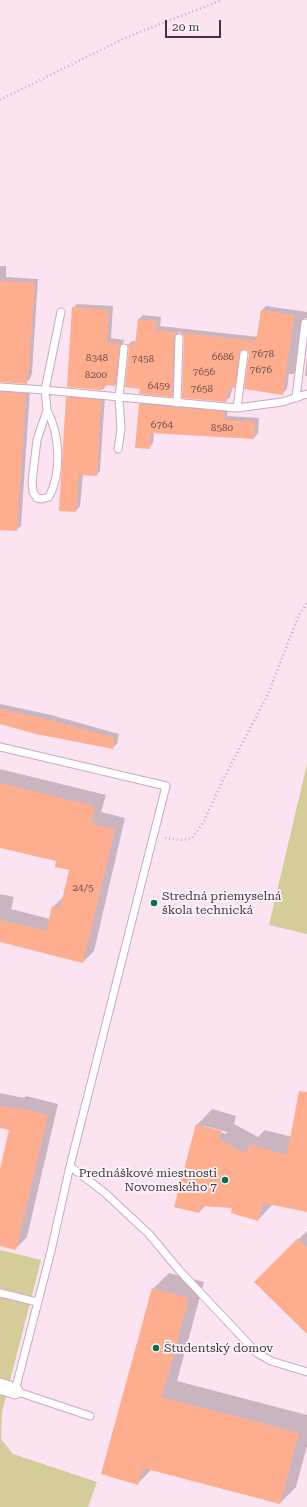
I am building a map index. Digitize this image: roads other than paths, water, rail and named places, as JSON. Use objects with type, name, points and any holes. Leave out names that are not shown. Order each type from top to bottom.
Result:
[{"type":"street","points":[[0,1386],[15,1391]]},
{"type":"lane","points":[[46,410],[56,430],[58,449],[53,489],[49,497],[42,499],[37,498],[33,492],[32,482],[37,440],[46,410],[45,390],[61,312]]},
{"type":"lane","points":[[296,398],[305,323]]},
{"type":"lane","points":[[177,403],[179,338]]},
{"type":"lane","points":[[118,449],[120,429],[119,398],[124,348]]},
{"type":"lane","points":[[237,408],[244,354]]},
{"type":"lane","points":[[0,388],[45,390],[237,408],[261,406],[307,394]]},
{"type":"lane","points":[[0,747],[166,786],[15,1391],[90,1416]]},
{"type":"lane","points":[[70,1166],[106,1193],[149,1234],[180,1270],[257,1353],[271,1361],[307,1372]]},
{"type":"lane","points":[[0,1293],[38,1302]]},
{"type":"place","name":"Stredná priemyselná škola technická","points":[[154,903]]},
{"type":"place","name":"Prednáškové miestnosti Novomeského 7","points":[[225,1180]]},
{"type":"place","name":"Študentský domov","points":[[156,1348]]}]
